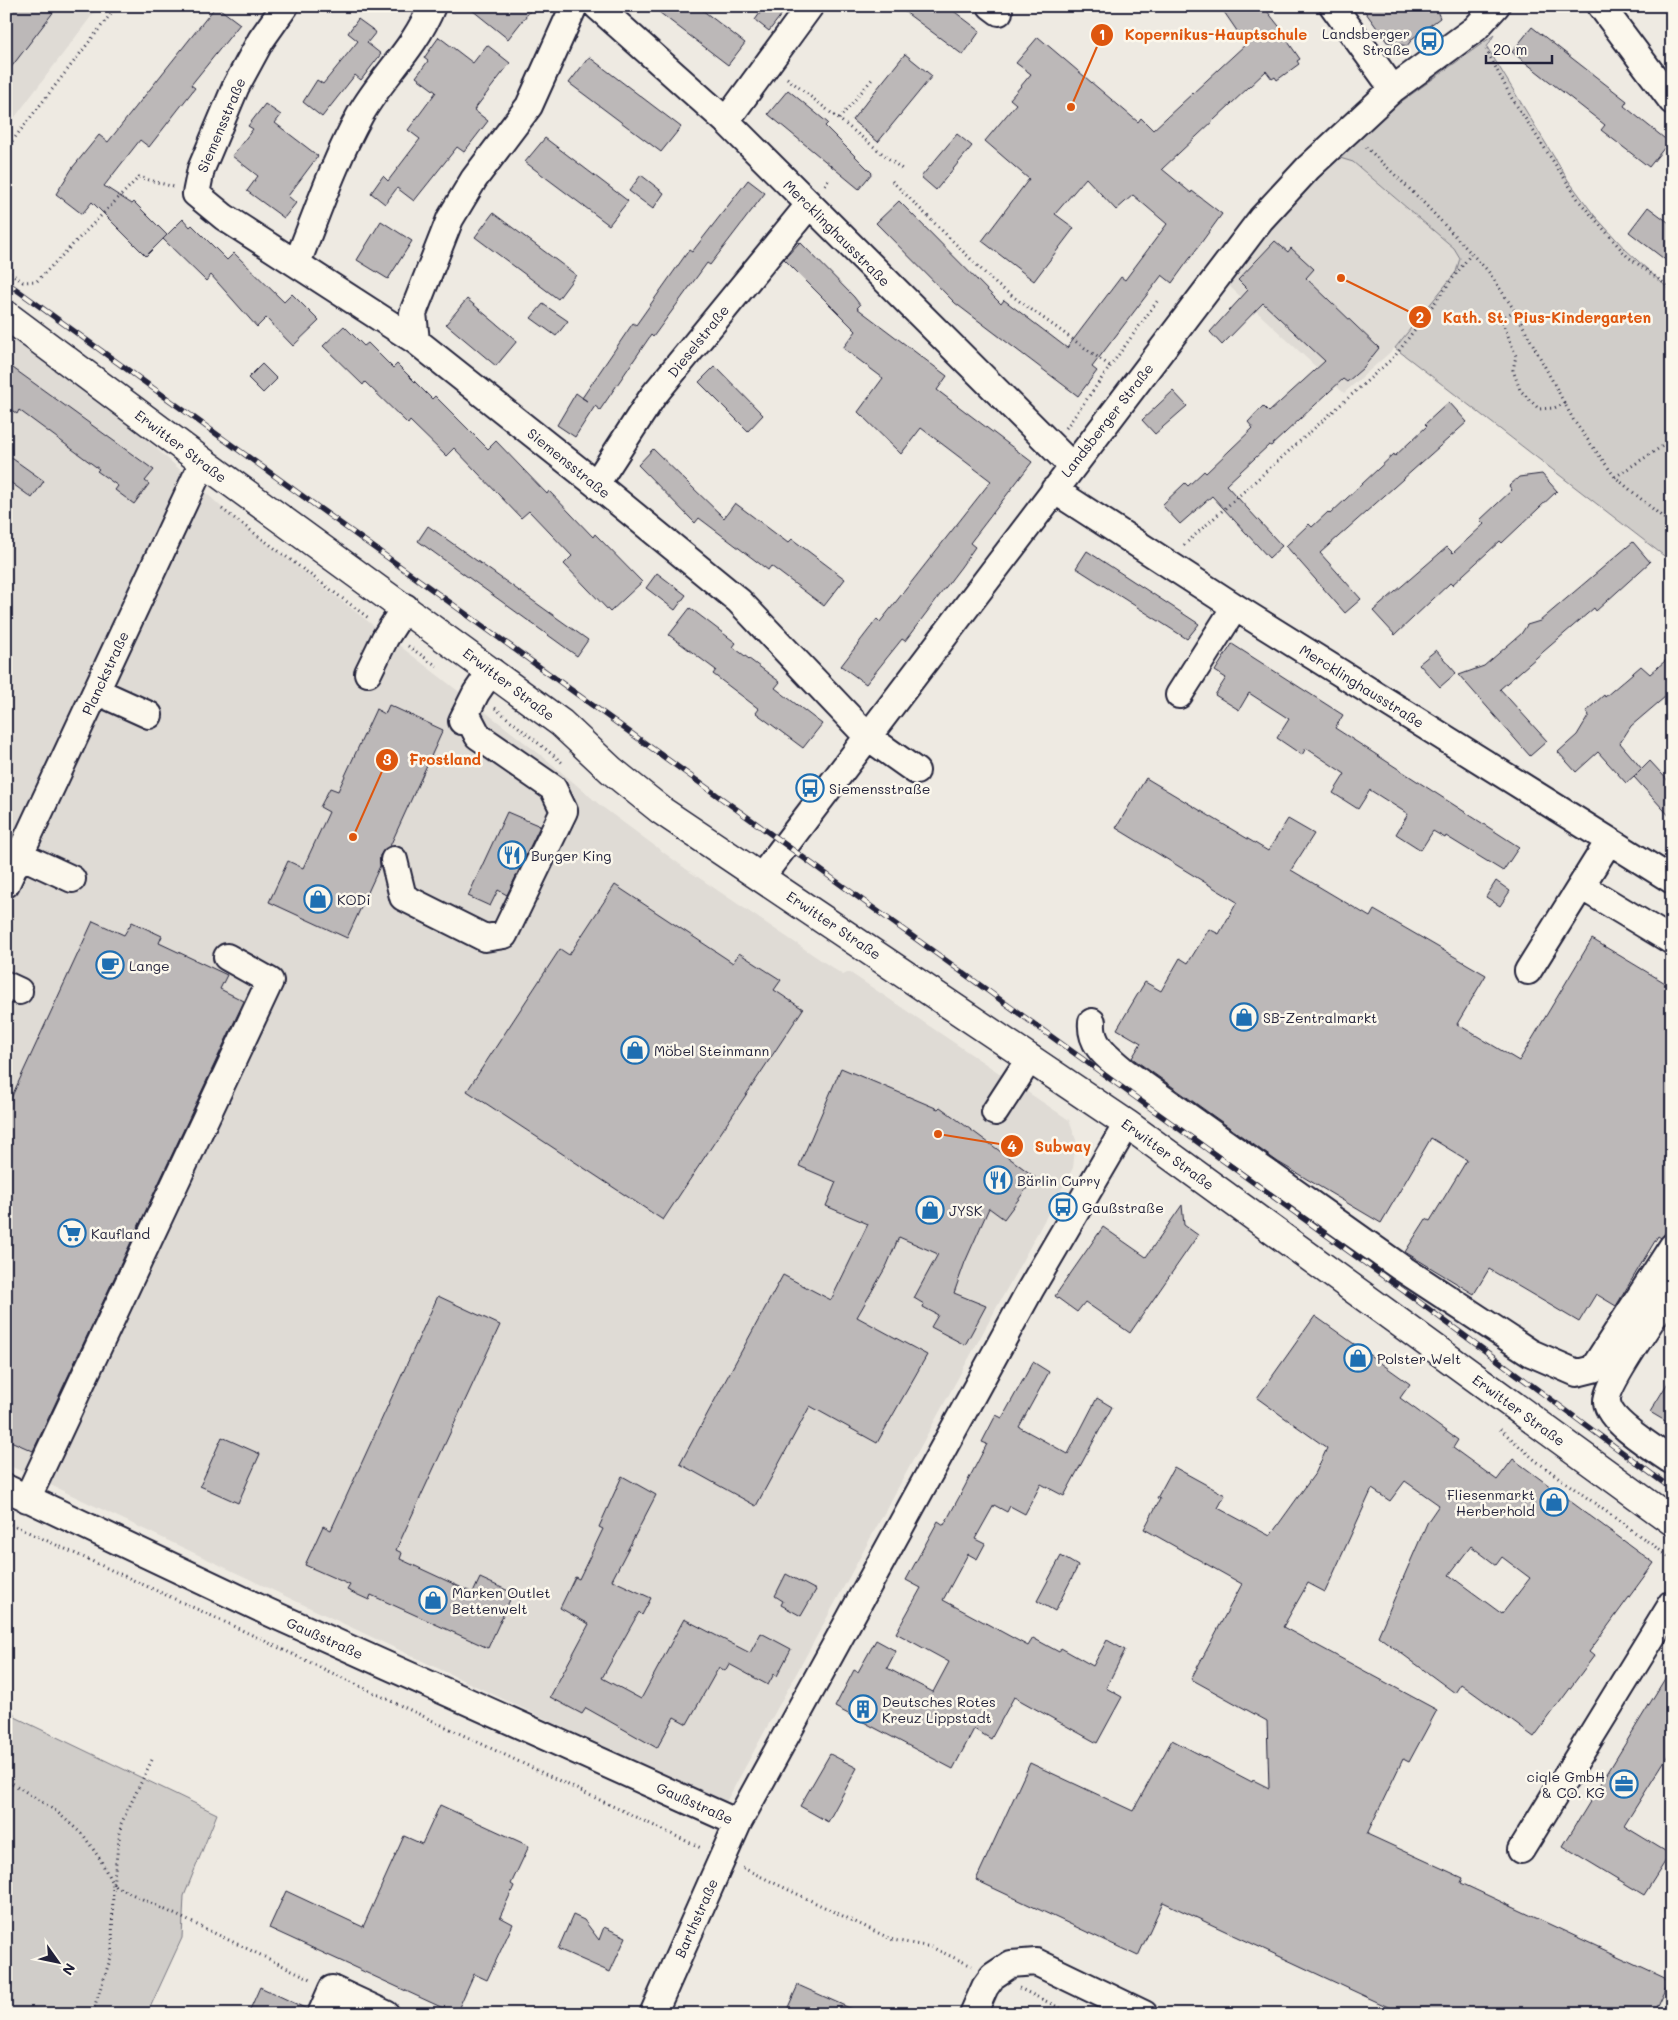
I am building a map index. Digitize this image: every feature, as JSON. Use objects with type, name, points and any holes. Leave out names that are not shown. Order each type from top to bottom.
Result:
[{"type":"main road","name":"Erwitter Straße","points":[[6,315],[203,462],[405,607],[561,723],[611,770],[662,811],[762,876],[1127,1124],[1672,1521]]},
{"type":"street","name":"Siemensstraße","points":[[285,6],[261,40],[236,86],[201,169],[196,194],[224,217],[416,340],[596,484],[739,601],[868,737],[916,772]]},
{"type":"street","points":[[297,263],[340,154],[361,113],[413,45],[432,6]]},
{"type":"street","points":[[416,340],[413,313],[450,218],[474,179],[529,106],[574,6]]},
{"type":"street","name":"Mercklinghausstraße","points":[[597,6],[726,120],[809,206],[1072,466]]},
{"type":"street","points":[[726,120],[810,6]]},
{"type":"street","points":[[1333,6],[1393,90]]},
{"type":"street","name":"Landsberger Straße","points":[[762,876],[1261,219],[1308,168],[1393,90],[1475,29],[1496,6]]},
{"type":"street","points":[[1601,6],[1662,71],[1672,101]]},
{"type":"street","name":"Dieselstraße","points":[[596,484],[654,396],[809,206]]},
{"type":"street","name":"Planckstraße","points":[[6,884],[203,462]]},
{"type":"street","name":"Mercklinghausstraße","points":[[1054,490],[1235,607],[1672,880]]},
{"type":"street","points":[[368,673],[385,638],[405,607]]},
{"type":"street","points":[[1179,694],[1235,607]]},
{"type":"street","points":[[394,860],[404,897],[485,938],[504,935],[564,811],[553,788],[478,736],[464,717],[476,693],[491,671]]},
{"type":"street","points":[[96,690],[148,715]]},
{"type":"street","points":[[1528,971],[1609,841]]},
{"type":"street","points":[[20,855],[72,879]]},
{"type":"street","points":[[1581,886],[1672,941]]},
{"type":"street","points":[[17,1493],[270,981],[227,957]]},
{"type":"street","points":[[1092,1022],[1091,1034],[1094,1042],[1124,1071],[1400,1267],[1531,1353],[1577,1373],[1593,1369],[1672,1247]]},
{"type":"street","points":[[995,1112],[1030,1058]]},
{"type":"street","name":"Gaußstraße","points":[[17,1493],[268,1612],[738,1823],[1026,1298],[1127,1124]]},
{"type":"street","points":[[1672,1289],[1618,1375],[1609,1391],[1607,1403],[1613,1414],[1620,1421],[1672,1461]]},
{"type":"street","points":[[1521,1850],[1672,1604]]},
{"type":"street","name":"Barthstraße","points":[[653,2014],[738,1823]]},
{"type":"street","points":[[973,2014],[985,1987],[1002,1970],[1036,1962],[1144,2014]]},
{"type":"street","points":[[320,2014],[332,1989],[386,2014]]},
{"type":"path","points":[[6,149],[117,6]]},
{"type":"path","points":[[1475,29],[1511,97],[1580,202],[1627,256],[1672,289]]},
{"type":"path","points":[[768,63],[902,169]]},
{"type":"path","points":[[839,119],[873,78]]},
{"type":"path","points":[[1349,131],[1421,200],[1488,271],[1515,311],[1574,421],[1615,476],[1672,525]]},
{"type":"path","points":[[6,270],[23,282],[37,282],[140,177],[196,194]]},
{"type":"path","points":[[892,181],[997,285],[1110,366]]},
{"type":"path","points":[[1165,562],[1395,356],[1472,254]]},
{"type":"path","points":[[1052,447],[1158,300]]},
{"type":"path","points":[[1515,311],[1502,318],[1516,356],[1513,370],[1520,390],[1539,409],[1554,408],[1566,403]]},
{"type":"path","points":[[1615,476],[1672,440]]},
{"type":"path","points":[[6,1522],[212,1616],[893,1940],[931,1947],[1002,1970],[1072,2014]]},
{"type":"path","points":[[92,2014],[112,1954],[112,1886],[121,1824],[152,1760]]},
{"type":"path","points":[[6,1776],[12,1783],[56,1811],[84,1836],[100,1859],[112,1886],[332,1989]]},
{"type":"path","points":[[6,1787],[12,1783]]},
{"type":"shaded area","points":[[6,6],[99,6],[6,129]]},
{"type":"shaded area","points":[[1494,35],[1487,47],[1568,180],[1594,215],[1625,249],[1672,292],[1672,562],[1395,348],[1456,272],[1460,258],[1454,248],[1353,162],[1340,158],[1329,164],[1391,109]]},
{"type":"shaded area","points":[[1340,158],[1353,162],[1454,248],[1460,259],[1456,272],[1395,348],[1344,393],[1227,284],[1266,232],[1329,164]]},
{"type":"shaded area","points":[[6,313],[228,513],[546,759],[601,806],[686,869],[843,975],[849,972],[1069,1120],[1076,1140],[1073,1168],[725,1804],[6,1464]]},
{"type":"shaded area","points":[[6,1691],[15,1717],[217,1814],[184,1896],[182,1938],[147,2014],[6,2014]]},
{"type":"building","points":[[6,6],[58,6],[6,74]]},
{"type":"building","points":[[216,6],[240,24],[191,85],[195,88],[149,147],[140,140],[104,186],[132,204],[134,202],[167,235],[146,256],[92,202],[82,214],[56,194],[73,167],[99,135],[108,142]]},
{"type":"building","points":[[467,6],[534,6],[508,39]]},
{"type":"building","points":[[651,6],[697,6],[745,43],[728,65]]},
{"type":"building","points":[[765,6],[788,6],[769,31],[755,20]]},
{"type":"building","points":[[897,6],[947,6],[980,31],[963,55]]},
{"type":"building","points":[[1220,6],[1263,6],[1286,35],[1284,36],[1300,59],[1297,61],[1299,64],[1277,80],[1275,77],[1272,79],[1266,71],[1162,169],[1191,193],[1192,191],[1222,214],[1172,283],[1162,275],[1092,367],[1097,371],[1078,396],[955,303],[876,223],[899,201],[1001,304],[1004,300],[1067,348],[1121,277],[1125,280],[1167,224],[1133,195],[1116,210],[1086,178],[1055,214],[1074,228],[1034,281],[982,241],[1029,179],[985,141],[1016,104],[1010,99],[1031,74],[1016,63],[1038,37],[1138,122],[1141,118],[1153,130],[1246,44]]},
{"type":"building","points":[[1361,6],[1435,6],[1440,18],[1413,38],[1407,46],[1387,42]]},
{"type":"building","points":[[358,19],[376,32],[367,43],[381,54],[361,80],[355,75],[322,117],[303,102],[317,80],[323,84],[358,41],[348,33]]},
{"type":"building","points":[[1532,27],[1627,101],[1624,106],[1669,142],[1649,167],[1601,130],[1605,125],[1512,52]]},
{"type":"building","points":[[439,37],[473,63],[487,45],[510,63],[474,110],[488,121],[464,152],[457,147],[414,201],[397,188],[385,204],[371,193],[383,176],[388,181],[420,139],[408,130],[436,92],[416,77],[428,61],[424,58]]},
{"type":"building","points":[[905,54],[932,76],[878,142],[852,120]]},
{"type":"building","points":[[589,57],[681,127],[661,152],[569,83]]},
{"type":"building","points":[[788,90],[828,123],[825,126],[872,173],[859,189],[768,114]]},
{"type":"building","points":[[265,104],[281,115],[275,123],[318,156],[288,196],[296,203],[284,218],[247,191],[258,176],[232,156],[253,129],[248,126]]},
{"type":"building","points":[[957,134],[972,146],[936,190],[921,177]]},
{"type":"building","points":[[545,138],[628,201],[609,225],[525,162]]},
{"type":"building","points":[[641,175],[664,193],[653,209],[629,191]]},
{"type":"building","points":[[748,180],[765,193],[710,265],[707,263],[653,337],[651,335],[600,410],[595,406],[575,437],[557,425],[576,393],[582,398],[633,323],[636,325],[689,250],[692,252]]},
{"type":"building","points":[[1648,207],[1672,225],[1672,265],[1629,232]]},
{"type":"building","points":[[493,213],[576,275],[558,299],[475,237]]},
{"type":"building","points":[[183,219],[190,227],[192,225],[227,260],[234,253],[284,302],[292,294],[319,321],[293,346],[266,318],[257,327],[211,275],[206,281],[163,239]]},
{"type":"building","points":[[381,221],[412,241],[388,279],[357,260]]},
{"type":"building","points":[[1275,241],[1288,252],[1291,248],[1314,269],[1306,278],[1379,348],[1363,368],[1347,382],[1343,379],[1226,485],[1282,546],[1269,558],[1212,496],[1180,524],[1162,505],[1185,483],[1188,486],[1204,471],[1206,473],[1253,428],[1248,422],[1263,406],[1269,412],[1325,361],[1263,303],[1222,345],[1210,332],[1248,290],[1238,280]]},
{"type":"building","points":[[800,242],[854,297],[860,305],[857,308],[947,376],[937,390],[1032,462],[970,543],[975,547],[961,567],[905,641],[902,639],[866,684],[841,666],[877,619],[880,622],[991,481],[921,428],[901,454],[858,412],[883,378],[843,348],[856,331],[784,259]]},
{"type":"building","points":[[467,299],[517,341],[496,366],[446,324]]},
{"type":"building","points":[[543,304],[568,321],[556,336],[531,318]]},
{"type":"building","points":[[344,326],[364,346],[368,343],[393,368],[397,364],[432,399],[435,396],[488,449],[496,441],[547,494],[549,491],[593,537],[595,534],[642,582],[610,612],[564,564],[572,556],[529,511],[521,518],[454,448],[446,456],[410,421],[408,424],[365,382],[363,385],[323,346]]},
{"type":"building","points":[[6,363],[154,470],[145,481],[149,484],[134,504],[115,490],[118,486],[97,471],[99,469],[19,410],[17,414],[6,406]]},
{"type":"building","points":[[262,364],[277,379],[263,393],[248,378]]},
{"type":"building","points":[[715,366],[763,415],[748,431],[699,382]]},
{"type":"building","points":[[1173,391],[1187,406],[1155,434],[1142,420]]},
{"type":"building","points":[[1449,402],[1467,422],[1320,553],[1361,599],[1345,613],[1286,546],[1309,524],[1312,527],[1328,512],[1330,514],[1427,426],[1425,424]]},
{"type":"building","points":[[653,449],[724,518],[735,503],[788,543],[792,539],[845,579],[824,606],[771,566],[768,570],[699,518],[695,523],[638,465]]},
{"type":"building","points":[[6,454],[44,481],[32,498],[6,479]]},
{"type":"building","points":[[1542,474],[1557,491],[1502,543],[1500,541],[1452,585],[1450,583],[1395,635],[1373,611],[1447,547],[1453,553],[1484,524],[1480,520],[1512,490],[1509,486],[1519,477]]},
{"type":"building","points":[[428,526],[588,640],[577,656],[418,541]]},
{"type":"building","points":[[1633,542],[1650,562],[1596,611],[1594,608],[1500,689],[1547,741],[1530,756],[1459,675],[1484,666],[1521,634],[1527,625],[1540,621]]},
{"type":"building","points":[[1087,551],[1199,624],[1187,639],[1076,568]]},
{"type":"building","points":[[657,573],[686,595],[675,610],[646,588]]},
{"type":"building","points":[[690,608],[736,643],[733,647],[780,682],[775,688],[822,724],[803,748],[756,713],[759,709],[713,674],[716,670],[669,635]]},
{"type":"building","points":[[1232,644],[1343,715],[1335,728],[1519,847],[1503,871],[1446,836],[1445,838],[1433,831],[1421,850],[1396,834],[1408,814],[1370,790],[1358,809],[1333,793],[1345,774],[1306,748],[1302,755],[1277,738],[1289,719],[1249,693],[1239,710],[1215,695],[1226,678],[1215,671]]},
{"type":"building","points":[[1436,650],[1456,673],[1440,687],[1419,664]]},
{"type":"building","points":[[1672,655],[1672,691],[1631,726],[1620,743],[1642,769],[1650,761],[1672,785],[1672,819],[1634,777],[1641,770],[1626,783],[1598,752],[1576,772],[1558,752],[1577,735],[1589,715],[1586,711],[1604,695],[1605,697],[1641,666],[1650,674]]},
{"type":"building","points":[[389,705],[443,730],[390,846],[380,855],[380,866],[347,938],[269,902],[288,861],[303,868],[329,812],[320,807],[330,788],[338,791],[376,709],[385,714]]},
{"type":"building","points":[[1146,778],[1268,851],[1288,819],[1314,834],[1291,870],[1370,917],[1374,910],[1486,975],[1457,1024],[1519,1061],[1592,939],[1672,987],[1672,1221],[1663,1236],[1661,1238],[1658,1236],[1616,1306],[1596,1294],[1579,1322],[1489,1269],[1474,1294],[1405,1252],[1426,1219],[1430,1221],[1467,1160],[1431,1138],[1381,1223],[1278,1162],[1132,1058],[1141,1043],[1117,1029],[1145,982],[1161,991],[1180,958],[1188,963],[1209,929],[1219,934],[1237,902],[1116,828]]},
{"type":"building","name":"Burger King","points":[[507,812],[540,826],[507,895],[498,890],[490,906],[468,896]]},
{"type":"building","points":[[1496,881],[1510,891],[1500,906],[1486,897]]},
{"type":"building","name":"Möbel Steinmann","points":[[615,885],[733,963],[739,953],[781,980],[774,990],[803,1009],[663,1220],[467,1091],[560,949],[569,955]]},
{"type":"building","name":"Kaufland","points":[[93,921],[124,935],[132,922],[162,936],[159,943],[227,975],[220,989],[244,1001],[33,1451],[6,1439],[6,1109]]},
{"type":"building","points":[[841,1068],[938,1109],[940,1107],[1035,1177],[1004,1219],[989,1208],[965,1262],[954,1293],[986,1306],[965,1345],[931,1327],[938,1315],[923,1307],[924,1304],[914,1298],[938,1254],[899,1237],[887,1265],[857,1317],[927,1355],[877,1443],[810,1406],[756,1506],[680,1464],[783,1275],[831,1300],[868,1224],[826,1206],[836,1182],[799,1166]]},
{"type":"building","points":[[1182,1205],[1184,1225],[1198,1235],[1130,1333],[1085,1302],[1077,1312],[1055,1296],[1103,1227],[1146,1257]]},
{"type":"building","points":[[438,1296],[500,1325],[396,1550],[402,1553],[400,1559],[473,1593],[480,1578],[513,1593],[488,1648],[371,1595],[369,1600],[347,1590],[350,1585],[305,1565],[323,1526],[331,1530]]},
{"type":"building","points":[[1315,1316],[1410,1384],[1400,1398],[1458,1440],[1453,1448],[1497,1480],[1513,1459],[1654,1563],[1589,1652],[1594,1656],[1534,1737],[1461,1684],[1455,1693],[1378,1636],[1428,1521],[1439,1505],[1405,1481],[1390,1501],[1372,1489],[1325,1592],[1308,1583],[1283,1627],[1437,1710],[1409,1762],[1403,1759],[1367,1834],[1463,1878],[1461,1883],[1669,1980],[1653,2014],[1403,2014],[1163,1902],[1138,1956],[976,1880],[1030,1763],[1133,1811],[1172,1740],[1252,1782],[1253,1780],[1269,1788],[1267,1721],[1191,1679],[1242,1584],[1144,1529],[1160,1499],[1157,1498],[1174,1467],[1225,1495],[1218,1508],[1270,1536],[1316,1472],[1327,1448],[1257,1398]],"holes":[[[1471,1546],[1496,1565],[1502,1557],[1530,1578],[1502,1614],[1449,1575]]]},
{"type":"building","points":[[1033,1362],[1049,1372],[1019,1427],[1068,1454],[1097,1398],[1112,1407],[1064,1496],[1041,1484],[1025,1514],[1010,1506],[1007,1512],[994,1505],[975,1539],[985,1544],[977,1559],[968,1554],[943,1600],[1028,1646],[1033,1638],[1059,1652],[1061,1648],[1093,1666],[1107,1640],[1125,1650],[1106,1688],[1122,1697],[1097,1743],[1014,1697],[991,1739],[974,1729],[953,1769],[835,1707],[854,1670],[858,1672],[876,1640],[896,1651],[887,1668],[933,1692],[949,1662],[896,1633],[921,1588],[906,1580],[938,1521],[944,1525],[987,1444],[982,1442],[996,1415],[1002,1418]]},
{"type":"building","points":[[1672,1376],[1672,1425],[1650,1412]]},
{"type":"building","points":[[222,1437],[260,1454],[238,1503],[200,1486]]},
{"type":"building","points":[[622,1476],[656,1495],[612,1580],[651,1598],[642,1615],[639,1612],[602,1678],[641,1699],[684,1619],[750,1653],[761,1633],[791,1649],[777,1676],[774,1674],[768,1685],[729,1664],[725,1671],[719,1667],[687,1724],[674,1717],[657,1748],[586,1708],[582,1714],[550,1697],[589,1624],[560,1608],[575,1577],[579,1579],[603,1529],[599,1527]]},
{"type":"building","points":[[1061,1556],[1078,1566],[1055,1611],[1037,1601]]},
{"type":"building","points":[[786,1574],[816,1590],[801,1616],[781,1605],[783,1601],[775,1596]]},
{"type":"building","points":[[1672,1667],[1672,1749],[1624,1826],[1670,1854],[1644,1895],[1563,1846]]},
{"type":"building","points":[[830,1754],[857,1768],[828,1822],[800,1806]]},
{"type":"building","points":[[440,1805],[529,1846],[511,1884],[514,1886],[500,1917],[513,1924],[487,1980],[474,1974],[456,2014],[269,1928],[286,1891],[363,1927],[404,1836],[422,1844]]},
{"type":"building","points":[[573,1915],[584,1920],[599,1940],[604,1927],[626,1937],[610,1972],[558,1949]]},
{"type":"building","points":[[798,1985],[863,2014],[785,2014]]},
{"type":"building","points":[[260,1987],[307,2009],[306,2014],[248,2014]]},
{"type":"railway","points":[[6,282],[1415,1299],[1672,1489]]},
{"type":"place","name":"Landsberger Straße","points":[[1429,41]]},
{"type":"place","name":"Kopernikus-Hauptschule","points":[[1071,107]]},
{"type":"place","name":"Kath. St. Pius-Kindergarten","points":[[1341,278]]},
{"type":"place","name":"Siemensstraße","points":[[810,788]]},
{"type":"place","name":"Frostland","points":[[353,837]]},
{"type":"place","name":"Burger King","points":[[512,855]]},
{"type":"place","name":"KODi","points":[[318,899]]},
{"type":"place","name":"Lange","points":[[110,965]]},
{"type":"place","name":"SB-Zentralmarkt","points":[[1244,1017]]},
{"type":"place","name":"Möbel Steinmann","points":[[635,1050]]},
{"type":"place","name":"Subway","points":[[938,1134]]},
{"type":"place","name":"Bärlin Curry","points":[[998,1180]]},
{"type":"place","name":"Gaußstraße","points":[[1063,1207]]},
{"type":"place","name":"JYSK","points":[[930,1210]]},
{"type":"place","name":"Kaufland","points":[[72,1233]]},
{"type":"place","name":"Polster Welt","points":[[1358,1358]]},
{"type":"place","name":"Fliesenmarkt Herberhold","points":[[1554,1502]]},
{"type":"place","name":"Marken Outlet Bettenwelt","points":[[433,1600]]},
{"type":"place","name":"Deutsches Rotes Kreuz Lippstadt","points":[[863,1709]]},
{"type":"place","name":"ciqle GmbH & CO. KG","points":[[1624,1784]]}]
